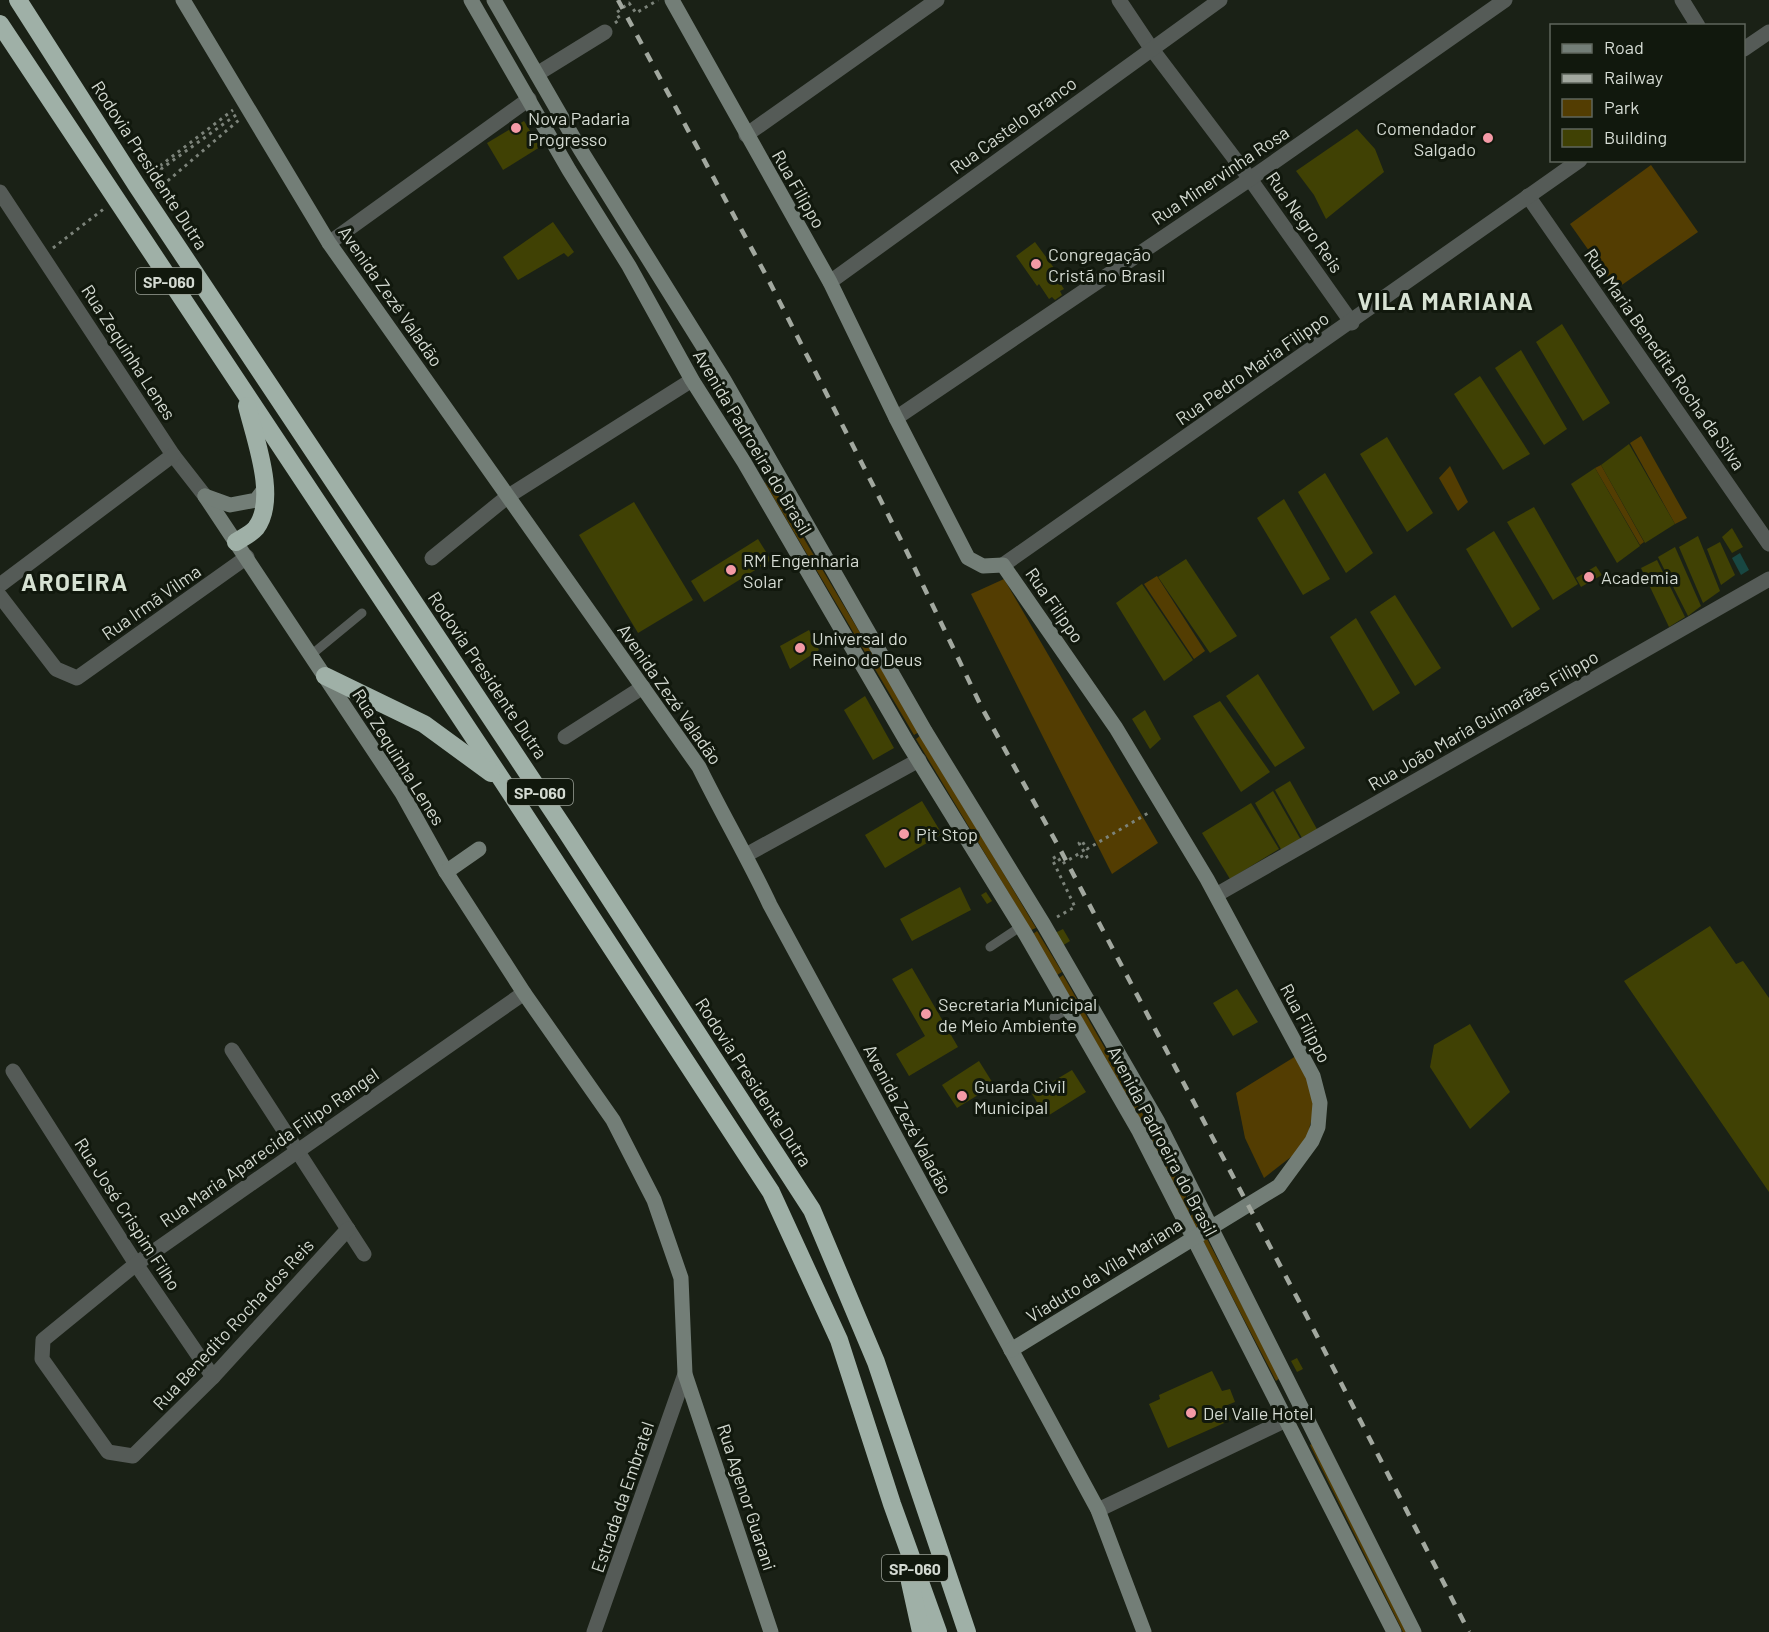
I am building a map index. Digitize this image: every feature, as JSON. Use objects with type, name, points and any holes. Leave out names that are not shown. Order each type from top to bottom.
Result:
[{"type":"highway","name":"Rodovia Presidente Dutra","points":[[18,0],[136,186],[566,831],[812,1210],[876,1362],[967,1632]]},
{"type":"highway","name":"SP-060","points":[[0,24],[244,396],[502,780],[771,1192],[839,1340],[892,1504],[938,1632]]},
{"type":"highway","points":[[236,542],[255,529],[264,508],[266,487],[244,396]]},
{"type":"highway","points":[[325,676],[424,724],[502,780]]},
{"type":"highway","points":[[892,1504],[921,1632]]},
{"type":"street","name":"Avenida Zezé Valadão","points":[[183,0],[242,110],[329,243],[699,767],[728,827],[746,855],[770,905],[1098,1510],[1144,1632]]},
{"type":"street","name":"Avenida Padroeira do Brasil","points":[[471,0],[629,266],[692,380],[744,462],[1139,1131],[1394,1632]]},
{"type":"street","name":"Avenida Padroeira do Brasil","points":[[494,0],[724,380],[925,731],[1044,925],[1158,1122],[1414,1632]]},
{"type":"street","name":"Rua Filippo","points":[[672,0],[830,282],[968,558],[983,566],[1003,565],[1116,728],[1216,895],[1313,1076],[1320,1102],[1318,1127],[1312,1141],[1279,1186]]},
{"type":"street","points":[[746,135],[937,0]]},
{"type":"street","name":"Rua Negro Reis","points":[[1119,0],[1151,48],[1250,179],[1352,323]]},
{"type":"street","name":"Rua Castelo Branco","points":[[830,282],[1220,0]]},
{"type":"street","name":"Rua Minervinha Rosa","points":[[896,418],[1250,179],[1505,0]]},
{"type":"street","points":[[1682,0],[1697,24]]},
{"type":"street","points":[[537,74],[605,32]]},
{"type":"street","points":[[1745,48],[1769,32]]},
{"type":"street","points":[[329,243],[529,99]]},
{"type":"street","name":"Rua Pedro Maria Filippo","points":[[1003,565],[1352,323],[1577,162]]},
{"type":"street","name":"Rua Zequinha Lenes","points":[[0,192],[173,455],[205,496],[247,557],[402,793],[446,872],[524,993],[613,1120],[654,1200],[681,1278],[685,1374]]},
{"type":"street","name":"Rua Maria Benedita Rocha da Silva","points":[[1528,196],[1769,544]]},
{"type":"street","points":[[432,558],[507,497],[692,380],[698,368],[715,365]]},
{"type":"street","points":[[701,394],[717,390],[724,380]]},
{"type":"street","points":[[0,585],[173,455]]},
{"type":"street","points":[[205,496],[230,505],[256,500],[266,487]]},
{"type":"street","name":"Rua Irmã Vilma","points":[[0,596],[56,669],[77,678],[247,557]]},
{"type":"street","name":"Rua João Maria Guimarães Filippo","points":[[1216,895],[1769,579]]},
{"type":"street","points":[[565,737],[643,687]]},
{"type":"street","points":[[746,855],[919,760]]},
{"type":"street","points":[[446,872],[479,849]]},
{"type":"street","name":"Rua Maria Aparecida Filipo Rangel","points":[[146,1445],[133,1456],[108,1452],[42,1359],[43,1340],[136,1264],[524,993]]},
{"type":"street","points":[[232,1050],[364,1254]]},
{"type":"street","name":"Rua José Crispim Filho","points":[[13,1071],[136,1264],[213,1377]]},
{"type":"street","name":"Viaduto da Vila Mariana","points":[[1011,1350],[1279,1186]]},
{"type":"street","name":"Rua Benedito Rocha dos Reis","points":[[146,1445],[213,1377],[348,1229]]},
{"type":"street","name":"Estrada da Embratel","points":[[594,1632],[685,1374]]},
{"type":"street","name":"Rua Agenor Guarani","points":[[685,1374],[771,1632]]},
{"type":"street","points":[[1098,1510],[1286,1420]]},
{"type":"lane","points":[[311,655],[362,613]]},
{"type":"lane","points":[[990,947],[1020,927]]},
{"type":"lane","points":[[1054,1017],[1068,1009]]},
{"type":"path","points":[[605,32],[620,19],[616,13],[622,7],[629,3],[636,13],[658,0]]},
{"type":"path","points":[[242,110],[164,184],[161,169],[242,110]]},
{"type":"path","points":[[1044,925],[1075,907],[1052,860],[1058,856],[1062,864],[1080,853],[1083,859],[1087,857],[1078,843],[1082,841],[1087,849],[1162,805]]},
{"type":"green space","points":[[1651,165],[1698,232],[1616,289],[1570,224]]},
{"type":"green space","points":[[1641,436],[1687,518],[1675,524],[1630,443]]},
{"type":"green space","points":[[1601,465],[1644,542],[1640,545],[1595,468]]},
{"type":"green space","points":[[1450,466],[1468,502],[1458,511],[1439,478]]},
{"type":"green space","points":[[769,480],[919,732],[914,735],[765,483]]},
{"type":"green space","points":[[1157,576],[1205,651],[1194,659],[1144,584]]},
{"type":"green space","points":[[1004,579],[1158,843],[1112,874],[971,594]]},
{"type":"green space","points":[[921,735],[1036,928],[1031,930],[916,739]]},
{"type":"green space","points":[[1037,931],[1062,972],[1057,975],[1033,934]]},
{"type":"green space","points":[[1063,975],[1149,1125],[1145,1127],[1059,978]]},
{"type":"green space","points":[[1296,1056],[1302,1063],[1315,1105],[1305,1146],[1264,1178],[1245,1138],[1236,1093]]},
{"type":"green space","points":[[1151,1128],[1193,1210],[1188,1212],[1147,1130]]},
{"type":"green space","points":[[1194,1214],[1280,1378],[1276,1381],[1190,1216]]},
{"type":"green space","points":[[1312,1444],[1406,1632],[1403,1632],[1310,1445]]},
{"type":"water","points":[[1740,553],[1749,570],[1741,575],[1732,558]]},
{"type":"building","points":[[524,121],[540,147],[503,170],[487,143]]},
{"type":"building","points":[[1357,129],[1375,149],[1384,172],[1326,219],[1314,195],[1296,171]]},
{"type":"building","points":[[553,222],[574,252],[568,257],[564,253],[518,280],[503,257]]},
{"type":"building","name":"Congregação Cristã no Brasil","points":[[1035,242],[1057,272],[1054,274],[1064,289],[1060,291],[1062,295],[1055,300],[1052,297],[1049,299],[1039,284],[1037,286],[1016,256]]},
{"type":"building","points":[[1562,324],[1610,403],[1583,421],[1536,342]]},
{"type":"building","points":[[1521,350],[1567,429],[1544,445],[1495,368]]},
{"type":"building","points":[[1480,376],[1530,454],[1503,470],[1454,394]]},
{"type":"building","points":[[1387,437],[1433,513],[1407,532],[1360,454]]},
{"type":"building","points":[[1629,444],[1675,524],[1645,543],[1601,465]]},
{"type":"building","points":[[1595,468],[1640,546],[1617,563],[1571,484]]},
{"type":"building","points":[[1325,473],[1373,553],[1346,573],[1298,492]]},
{"type":"building","points":[[1284,499],[1330,579],[1303,595],[1257,518]]},
{"type":"building","points":[[634,502],[693,600],[638,633],[579,535]]},
{"type":"building","points":[[1534,507],[1578,584],[1553,600],[1507,522]]},
{"type":"building","points":[[1732,528],[1743,547],[1732,553],[1722,537]]},
{"type":"building","points":[[1494,531],[1540,609],[1512,628],[1466,549]]},
{"type":"building","points":[[1698,536],[1720,591],[1703,603],[1679,547]]},
{"type":"building","name":"RM Engenharia Solar","points":[[758,539],[771,560],[704,602],[691,581]]},
{"type":"building","points":[[1720,542],[1735,575],[1721,585],[1707,549]]},
{"type":"building","points":[[1675,547],[1701,606],[1688,616],[1658,557]]},
{"type":"building","points":[[1186,559],[1237,636],[1210,653],[1158,577]]},
{"type":"building","points":[[1657,560],[1685,617],[1669,627],[1641,568]]},
{"type":"building","name":"Academia","points":[[1596,566],[1602,575],[1581,587],[1576,578]]},
{"type":"building","points":[[1142,584],[1193,660],[1164,681],[1116,603]]},
{"type":"building","points":[[1395,595],[1441,668],[1415,686],[1370,612]]},
{"type":"building","points":[[1356,618],[1400,693],[1373,711],[1330,637]]},
{"type":"building","name":"Universal do Reino de Deus","points":[[809,630],[819,650],[790,669],[780,646]]},
{"type":"building","points":[[1258,674],[1305,748],[1275,767],[1226,696]]},
{"type":"building","points":[[865,696],[894,748],[873,760],[844,710]]},
{"type":"building","points":[[1220,701],[1270,772],[1241,792],[1193,716]]},
{"type":"building","points":[[1145,710],[1161,739],[1150,749],[1132,719]]},
{"type":"building","points":[[1290,781],[1318,831],[1302,838],[1275,790]]},
{"type":"building","points":[[1273,791],[1301,840],[1282,851],[1255,803]]},
{"type":"building","name":"Pit Stop","points":[[922,801],[942,834],[885,868],[865,835]]},
{"type":"building","points":[[1251,803],[1279,849],[1230,879],[1202,833]]},
{"type":"building","points":[[960,887],[971,910],[912,941],[900,919]]},
{"type":"building","points":[[986,892],[992,901],[987,904],[981,895]]},
{"type":"building","points":[[1710,926],[1736,964],[1743,961],[1769,998],[1769,1192],[1624,981]]},
{"type":"building","points":[[1063,929],[1070,941],[1062,946],[1055,933]]},
{"type":"building","points":[[912,968],[958,1047],[909,1076],[896,1054],[925,1036],[892,979]]},
{"type":"building","points":[[1237,989],[1258,1022],[1233,1036],[1213,1003]]},
{"type":"building","points":[[1470,1024],[1510,1092],[1470,1129],[1430,1067],[1434,1045]]},
{"type":"building","name":"Guarda Civil Municipal","points":[[979,1061],[994,1085],[957,1108],[942,1085]]},
{"type":"building","points":[[1072,1070],[1086,1092],[1046,1117],[1032,1094]]},
{"type":"building","points":[[1297,1358],[1303,1369],[1297,1372],[1291,1361]]},
{"type":"building","name":"Del Valle Hotel","points":[[1212,1371],[1222,1391],[1230,1389],[1235,1402],[1225,1406],[1231,1420],[1168,1448],[1149,1404],[1160,1399],[1159,1395]]},
{"type":"railway","points":[[618,0],[768,279],[906,550],[982,708],[1061,851],[1302,1307],[1469,1632]]},
{"type":"place","name":"Nova Padaria Progresso","points":[[516,128]]},
{"type":"place","name":"Comendador Salgado","points":[[1488,138]]},
{"type":"place","name":"Congregação Cristã no Brasil","points":[[1036,264]]},
{"type":"place","name":"RM Engenharia Solar","points":[[731,570]]},
{"type":"place","name":"Academia","points":[[1589,577]]},
{"type":"place","name":"Universal do Reino de Deus","points":[[800,648]]},
{"type":"place","name":"Pit Stop","points":[[904,834]]},
{"type":"place","name":"Secretaria Municipal de Meio Ambiente","points":[[926,1014]]},
{"type":"place","name":"Guarda Civil Municipal","points":[[962,1096]]},
{"type":"place","name":"Del Valle Hotel","points":[[1191,1413]]},
{"type":"district","name":"VILA MARIANA","points":[[1446,300]]},
{"type":"district","name":"AROEIRA","points":[[75,581]]}]
